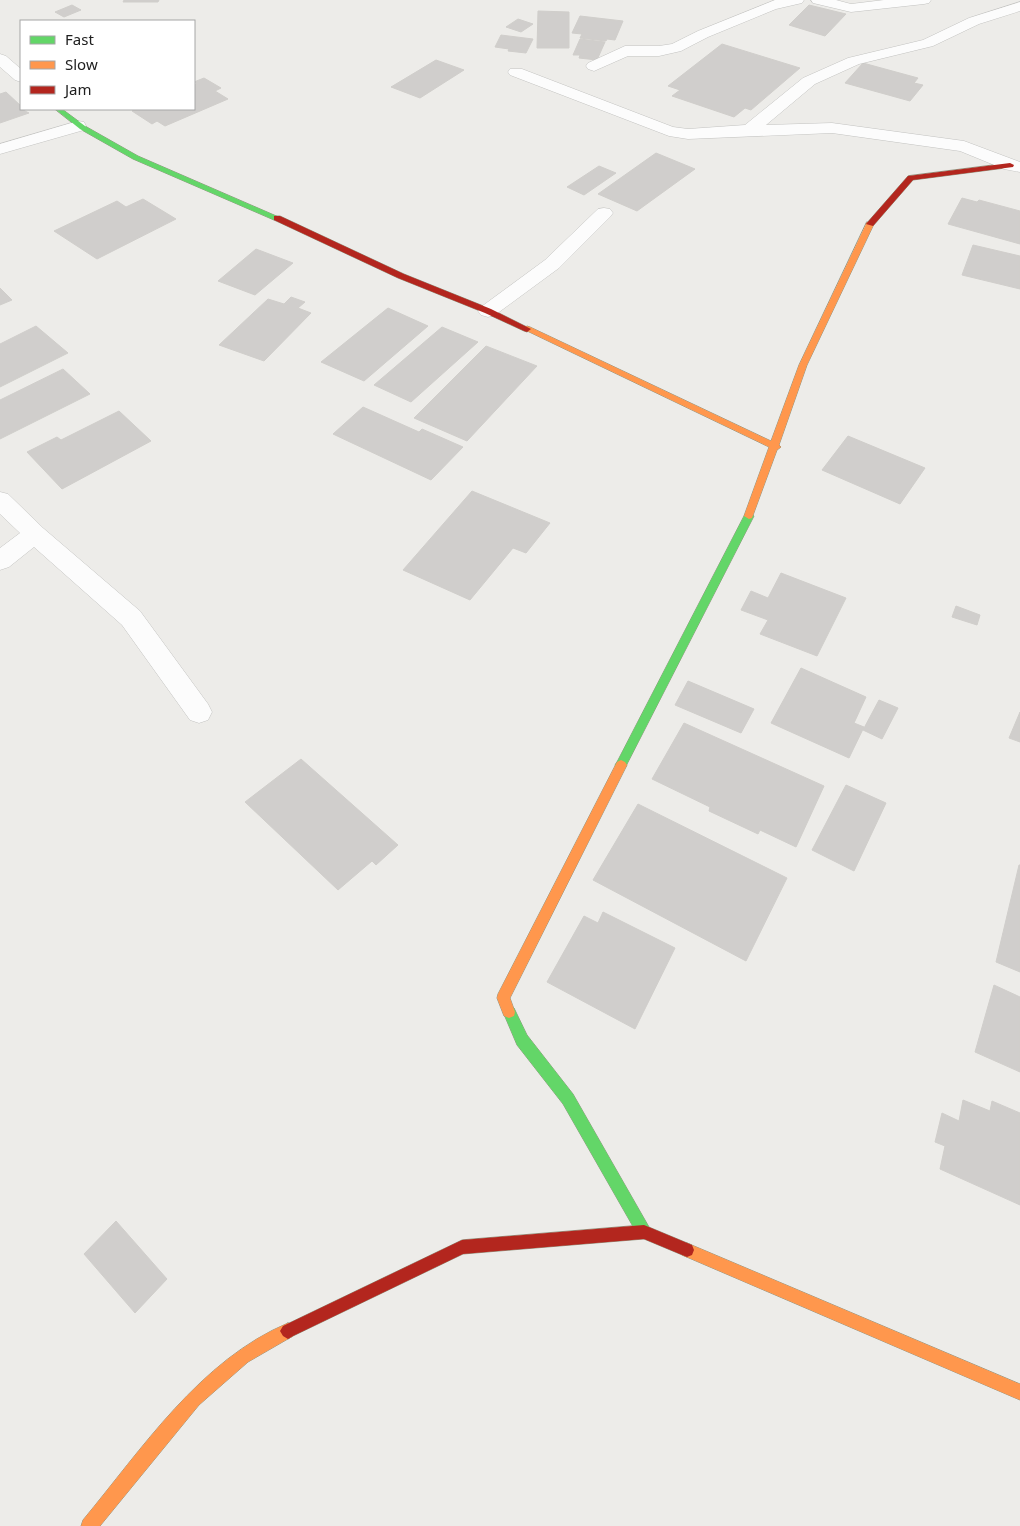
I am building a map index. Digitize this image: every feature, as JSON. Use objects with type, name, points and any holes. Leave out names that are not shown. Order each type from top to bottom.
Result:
[{"type":"street","points":[[594,66],[626,51],[659,51],[676,48],[703,34],[764,8],[797,0]]},
{"type":"street","points":[[818,0],[851,8],[924,0]]},
{"type":"street","points":[[750,130],[799,89],[818,77],[854,61],[928,43],[974,20],[1020,6]]},
{"type":"street","points":[[0,59],[20,76]]},
{"type":"street","points":[[516,72],[669,131],[688,134],[832,128],[964,146],[1015,166]]},
{"type":"street","points":[[59,110],[78,126],[165,173],[244,203],[401,276],[488,311],[776,447]]},
{"type":"street","points":[[0,149],[78,126]]},
{"type":"street","points":[[644,1232],[568,1098],[522,1040],[503,998],[667,675],[747,523],[776,447],[803,365],[871,222],[911,178],[1015,166]]},
{"type":"street","points":[[488,311],[552,264],[604,214]]},
{"type":"street","points":[[0,500],[35,534],[131,618],[199,712]]},
{"type":"street","points":[[0,561],[35,534]]},
{"type":"street","points":[[89,1526],[193,1399],[243,1358],[290,1330],[462,1247],[644,1232],[1020,1392]]},
{"type":"building","points":[[124,0],[159,0],[158,2],[123,2]]},
{"type":"building","points":[[72,5],[81,10],[64,17],[55,12]]},
{"type":"building","points":[[809,5],[846,14],[825,36],[789,25]]},
{"type":"building","points":[[538,11],[569,12],[569,48],[537,48]]},
{"type":"building","points":[[580,16],[623,21],[615,40],[607,39],[606,41],[580,38],[582,34],[572,33]]},
{"type":"building","points":[[518,19],[533,24],[521,32],[506,27]]},
{"type":"building","points":[[501,35],[533,39],[526,53],[508,51],[509,49],[495,47]]},
{"type":"building","points":[[580,39],[605,42],[597,60],[579,58],[580,55],[573,55]]},
{"type":"building","points":[[722,44],[800,68],[751,110],[745,108],[734,117],[672,96],[680,90],[668,86]]},
{"type":"building","points":[[436,60],[464,70],[420,98],[391,87]]},
{"type":"building","points":[[863,63],[918,78],[914,83],[923,85],[910,101],[845,83]]},
{"type":"building","points":[[204,78],[221,88],[215,91],[228,99],[165,126],[157,121],[152,124],[132,111],[195,110],[195,85],[197,84],[195,82]]},
{"type":"building","points":[[6,92],[20,105],[20,110],[29,113],[0,123],[0,94]]},
{"type":"building","points":[[656,153],[695,169],[637,211],[598,194]]},
{"type":"building","points":[[599,166],[616,173],[584,195],[567,187]]},
{"type":"building","points":[[962,198],[977,202],[979,200],[1020,211],[1020,244],[948,224]]},
{"type":"building","points":[[143,199],[176,219],[97,259],[54,231],[117,201],[126,207]]},
{"type":"building","points":[[973,245],[1020,256],[1020,289],[962,275]]},
{"type":"building","points":[[256,249],[293,263],[255,295],[218,281]]},
{"type":"building","points":[[0,288],[12,300],[0,305]]},
{"type":"building","points":[[291,297],[305,302],[298,308],[311,313],[264,361],[219,345],[268,299],[284,304]]},
{"type":"building","points":[[388,308],[428,326],[364,381],[321,362]]},
{"type":"building","points":[[36,326],[68,353],[0,387],[0,344]]},
{"type":"building","points":[[442,327],[478,342],[411,402],[374,385]]},
{"type":"building","points":[[486,346],[537,366],[467,441],[414,418]]},
{"type":"building","points":[[63,369],[90,394],[0,439],[0,400]]},
{"type":"building","points":[[363,407],[419,432],[422,429],[463,447],[431,480],[333,434]]},
{"type":"building","points":[[119,411],[151,441],[62,489],[27,452],[57,437],[61,440]]},
{"type":"building","points":[[848,436],[925,468],[900,504],[822,470]]},
{"type":"building","points":[[472,491],[550,523],[526,553],[513,548],[470,600],[403,570]]},
{"type":"building","points":[[781,573],[846,598],[817,656],[760,634],[768,620],[741,610],[751,591],[768,598]]},
{"type":"building","points":[[956,606],[980,615],[977,625],[952,617]]},
{"type":"building","points":[[801,668],[866,697],[854,723],[864,727],[849,758],[771,723]]},
{"type":"building","points":[[688,681],[754,709],[741,733],[675,705]]},
{"type":"building","points":[[879,700],[898,708],[882,739],[863,730]]},
{"type":"building","points":[[1020,712],[1020,742],[1009,738]]},
{"type":"building","points":[[684,723],[824,786],[796,847],[760,830],[758,834],[709,811],[710,807],[652,779]]},
{"type":"building","points":[[301,759],[398,845],[376,865],[372,861],[338,890],[245,802]]},
{"type":"building","points":[[846,785],[886,803],[854,871],[812,850]]},
{"type":"building","points":[[638,804],[787,878],[746,961],[593,880]]},
{"type":"building","points":[[1020,865],[1020,972],[996,962]]},
{"type":"building","points":[[603,912],[675,948],[635,1029],[547,982],[584,916],[598,923]]},
{"type":"building","points":[[994,985],[1020,997],[1020,1072],[975,1052]]},
{"type":"building","points":[[963,1100],[990,1111],[992,1101],[1020,1113],[1020,1205],[940,1169],[945,1146],[935,1142],[942,1113],[959,1121]]},
{"type":"building","points":[[116,1221],[167,1279],[135,1313],[84,1254]]},
{"type":"traffic: fast","points":[[59,110],[82,128],[135,158],[277,218]]},
{"type":"traffic: fast","points":[[621,765],[749,516]]},
{"type":"traffic: fast","points":[[509,1012],[522,1040],[568,1099],[644,1232]]},
{"type":"traffic: slow","points":[[749,516],[803,365],[870,224]]},
{"type":"traffic: slow","points":[[527,329],[776,447]]},
{"type":"traffic: slow","points":[[509,1012],[503,998],[621,765]]},
{"type":"traffic: slow","points":[[687,1250],[1020,1392]]},
{"type":"traffic: slow","points":[[89,1526],[193,1399],[243,1357],[288,1331]]},
{"type":"traffic: jam","points":[[870,224],[911,178],[1010,165]]},
{"type":"traffic: jam","points":[[277,218],[401,276],[527,329]]},
{"type":"traffic: jam","points":[[288,1331],[462,1247],[644,1232],[687,1250]]}]
